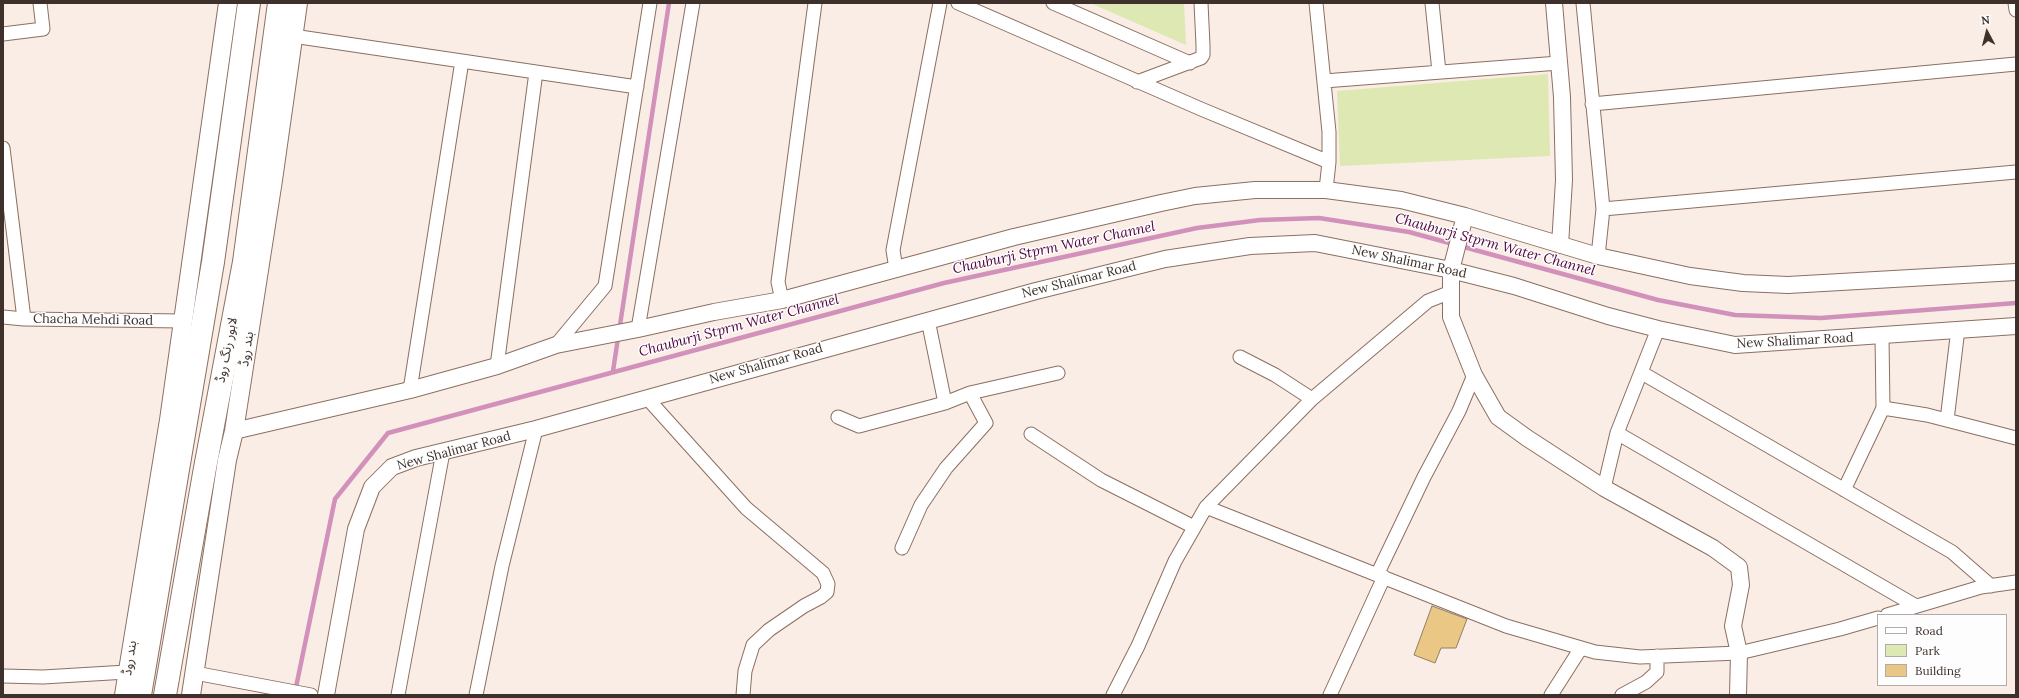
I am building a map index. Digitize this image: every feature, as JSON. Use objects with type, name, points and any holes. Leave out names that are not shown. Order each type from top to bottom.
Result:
[{"type":"highway","points":[[140,695],[213,262],[249,3]]},
{"type":"highway","name":"لاہور رنگ روڈ","points":[[165,695],[204,468],[244,262],[280,3]]},
{"type":"main road","name":"بند روڈ","points":[[124,695],[183,321],[228,3]]},
{"type":"main road","name":"بند روڈ","points":[[191,695],[227,460],[234,432],[273,180],[298,3]]},
{"type":"street","points":[[3,34],[43,29],[40,3]]},
{"type":"street","points":[[556,345],[605,286],[650,3]]},
{"type":"street","points":[[634,330],[693,3]]},
{"type":"street","points":[[782,300],[778,282],[815,3]]},
{"type":"street","points":[[896,269],[893,250],[940,3]]},
{"type":"street","points":[[958,3],[1137,82],[1329,162]]},
{"type":"street","points":[[1053,3],[1190,63]]},
{"type":"street","points":[[1137,82],[1201,58],[1203,55],[1201,3]]},
{"type":"street","points":[[1316,3],[1329,132],[1329,162],[1326,190]]},
{"type":"street","points":[[1432,3],[1439,72]]},
{"type":"street","points":[[1554,3],[1562,97],[1564,180],[1560,245]]},
{"type":"street","points":[[1582,3],[1602,209],[1598,256]]},
{"type":"street","points":[[2015,3],[2016,10]]},
{"type":"street","points":[[293,36],[637,87]]},
{"type":"street","points":[[410,390],[462,61]]},
{"type":"street","points":[[1324,81],[1559,63]]},
{"type":"street","points":[[1592,104],[2016,64]]},
{"type":"street","points":[[497,366],[536,72]]},
{"type":"street","points":[[3,148],[24,319]]},
{"type":"street","points":[[1602,209],[2016,172]]},
{"type":"street","points":[[234,432],[410,390],[497,366],[556,345],[586,338],[634,330],[714,312],[782,300],[1021,235],[1195,196],[1255,190],[1326,190],[1401,200],[1463,223],[1560,245],[1598,256],[1690,276],[1742,283],[1788,284],[2016,272]]},
{"type":"street","points":[[1463,223],[1451,267],[1451,317],[1474,375],[1498,417],[1527,438],[1604,488],[1713,548],[1740,567],[1741,585],[1733,626],[1739,653],[1738,695]]},
{"type":"street","name":"New Shalimar Road","points":[[326,695],[356,528],[372,487],[392,467],[416,458],[536,429],[928,320],[1112,271],[1203,252],[1250,246],[1315,243],[1451,267],[1658,330],[1735,345],[1882,336],[1958,328],[2016,326]]},
{"type":"street","points":[[1113,695],[1138,646],[1175,561],[1206,507],[1312,399],[1428,301],[1451,292]]},
{"type":"street","name":"Chacha Mehdi Road","points":[[3,317],[24,319],[183,321]]},
{"type":"street","points":[[928,320],[945,403]]},
{"type":"street","points":[[1947,420],[1958,328]]},
{"type":"street","points":[[1604,488],[1617,433],[1658,330]]},
{"type":"street","points":[[1844,490],[1883,408],[1882,336]]},
{"type":"street","points":[[1240,357],[1275,375],[1312,399]]},
{"type":"street","points":[[838,417],[859,426],[945,403],[970,393],[1058,373]]},
{"type":"street","points":[[1642,373],[1952,552],[1991,586]]},
{"type":"street","points":[[1330,695],[1424,477],[1459,411],[1474,375]]},
{"type":"street","points":[[902,548],[925,499],[946,468],[986,423],[970,393]]},
{"type":"street","points":[[647,398],[746,508],[823,573],[828,584],[827,592],[821,597],[804,606],[769,630],[753,645],[744,671],[743,695]]},
{"type":"street","points":[[1883,408],[1947,420],[2016,438]]},
{"type":"street","points":[[476,695],[502,566],[536,429]]},
{"type":"street","points":[[1617,433],[1916,606]]},
{"type":"street","points":[[1031,434],[1101,480],[1194,527]]},
{"type":"street","points":[[398,695],[443,452]]},
{"type":"street","points":[[1206,507],[1506,626],[1595,652],[1640,657],[1739,653],[1840,629],[1877,618]]},
{"type":"street","points":[[1890,614],[1991,586],[2016,582]]},
{"type":"street","points":[[1551,695],[1581,648]]},
{"type":"street","points":[[1622,695],[1646,682],[1657,672],[1657,656]]},
{"type":"street","points":[[3,676],[43,677],[127,672]]},
{"type":"street","points":[[195,674],[311,695]]},
{"type":"green space","points":[[1090,3],[1184,3],[1186,45]]},
{"type":"green space","points":[[1548,74],[1550,156],[1340,166],[1337,91]]},
{"type":"building","points":[[1432,606],[1467,619],[1456,648],[1441,648],[1435,663],[1414,655]]},
{"type":"waterway","points":[[613,371],[669,3]]},
{"type":"waterway","name":"Chauburji Stprm Water Channel","points":[[295,692],[335,499],[388,433],[944,283],[1197,228],[1260,220],[1319,218],[1409,232],[1658,300],[1735,315],[1821,318],[2016,303]]}]
